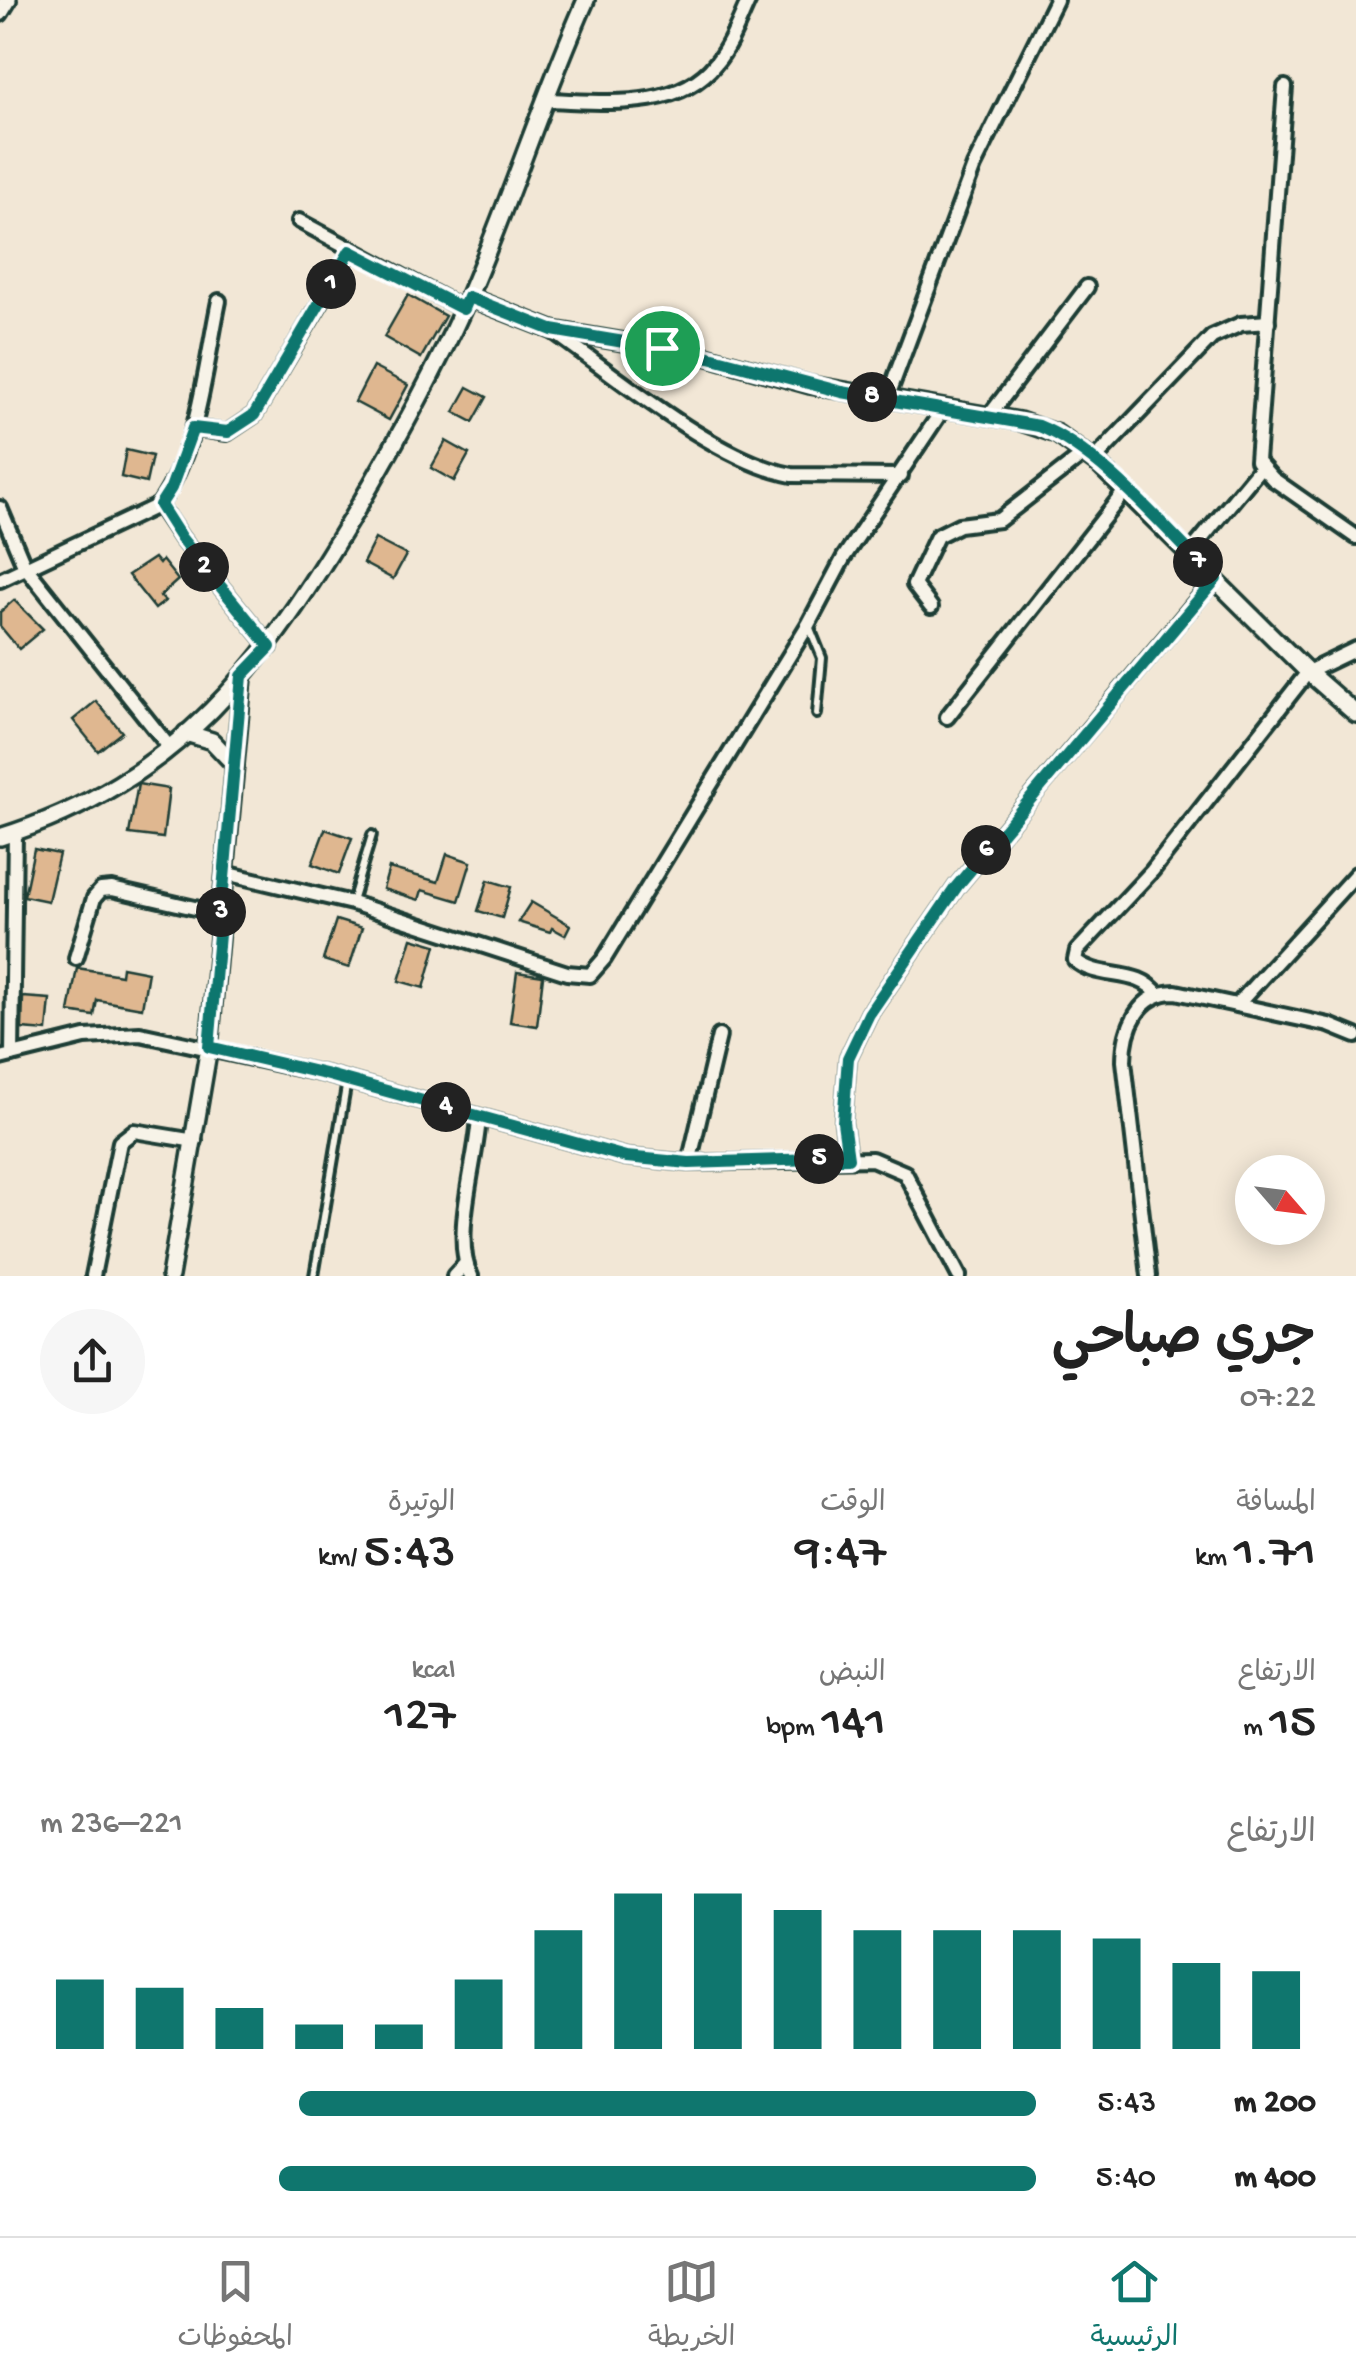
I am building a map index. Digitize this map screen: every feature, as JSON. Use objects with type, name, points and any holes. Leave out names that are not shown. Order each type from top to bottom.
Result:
[{"type":"street","points":[[0,12],[8,0]]},
{"type":"street","points":[[576,21],[577,0]]},
{"type":"street","points":[[586,0],[466,303],[376,476],[270,647],[170,748],[78,809],[8,835],[6,1057],[110,1034],[140,1034],[347,1080],[626,1157],[689,1163],[872,1158],[906,1172],[958,1276]]},
{"type":"street","points":[[544,100],[654,98],[689,87],[716,64],[749,0]]},
{"type":"street","points":[[887,399],[980,152],[1056,0]]},
{"type":"street","points":[[1284,88],[1256,454],[1260,468],[1356,538]]},
{"type":"street","points":[[299,220],[350,251],[466,303],[552,330],[702,355],[810,385],[1039,426],[1090,457],[1308,672],[1356,714]]},
{"type":"street","points":[[193,428],[228,432],[254,415],[350,251]]},
{"type":"street","points":[[989,416],[1087,287]]},
{"type":"street","points":[[0,580],[160,505],[171,488],[193,428],[219,301]]},
{"type":"street","points":[[931,607],[914,584],[937,536],[959,524],[999,520],[1090,457],[1212,338],[1241,324],[1268,322]]},
{"type":"street","points":[[552,330],[718,445],[776,470],[792,475],[900,476]]},
{"type":"street","points":[[225,873],[352,903],[568,973],[590,975],[604,959],[808,625],[844,558],[943,409]]},
{"type":"street","points":[[1190,554],[1260,468]]},
{"type":"street","points":[[947,717],[1125,490]]},
{"type":"street","points":[[160,505],[181,538],[270,647]]},
{"type":"street","points":[[0,508],[16,553],[28,570],[170,748]]},
{"type":"street","points":[[848,1158],[843,1122],[846,1073],[856,1036],[869,1014],[957,886],[1216,579]]},
{"type":"street","points":[[1158,994],[1144,982],[1085,968],[1075,960],[1077,951],[1152,872],[1308,672],[1356,649]]},
{"type":"street","points":[[170,1276],[209,1047],[242,676]]},
{"type":"street","points":[[186,733],[212,741],[234,765]]},
{"type":"street","points":[[1237,1005],[1356,874]]},
{"type":"street","points":[[76,958],[94,898],[101,890],[112,889],[221,914]]},
{"type":"street","points":[[1148,1276],[1124,1051],[1132,1019],[1146,1001],[1158,994],[1176,992],[1329,1026],[1356,1036]]},
{"type":"street","points":[[689,1163],[719,1036]]},
{"type":"street","points":[[454,1276],[468,1270],[466,1210],[480,1117]]},
{"type":"street","points":[[93,1276],[120,1142],[134,1130],[195,1141]]},
{"type":"lane","points":[[808,625],[822,658],[818,714]]},
{"type":"lane","points":[[352,903],[372,835]]},
{"type":"lane","points":[[314,1276],[347,1080]]},
{"type":"building","points":[[408,295],[445,316],[421,358],[384,337]]},
{"type":"building","points":[[373,367],[408,385],[389,420],[355,402]]},
{"type":"building","points":[[468,387],[487,397],[473,422],[454,412]]},
{"type":"building","points":[[446,441],[469,454],[454,481],[431,468]]},
{"type":"building","points":[[126,450],[152,456],[146,483],[121,477]]},
{"type":"building","points":[[375,539],[406,555],[393,579],[363,563]]},
{"type":"building","points":[[154,558],[159,564],[162,560],[178,580],[160,596],[165,601],[155,609],[128,575]]},
{"type":"building","points":[[14,600],[43,629],[19,649],[0,626],[0,612]]},
{"type":"building","points":[[96,701],[122,732],[98,751],[73,720]]},
{"type":"building","points":[[138,784],[169,789],[163,838],[129,834]]},
{"type":"building","points":[[325,829],[352,838],[339,874],[312,864]]},
{"type":"building","points":[[34,849],[59,854],[48,901],[24,896]]},
{"type":"building","points":[[447,854],[471,862],[459,901],[422,890],[419,900],[383,889],[389,868],[438,882]]},
{"type":"building","points":[[488,880],[511,887],[502,918],[478,911]]},
{"type":"building","points":[[531,902],[570,925],[565,935],[552,928],[550,932],[518,922]]},
{"type":"building","points":[[336,920],[362,928],[349,968],[323,960]]},
{"type":"building","points":[[412,938],[436,945],[424,988],[399,981]]},
{"type":"building","points":[[122,967],[148,972],[142,1008],[97,1000],[94,1016],[69,1012],[77,968],[121,975]]},
{"type":"building","points":[[517,972],[543,976],[537,1026],[510,1022]]},
{"type":"building","points":[[23,997],[50,999],[47,1031],[22,1029]]},
{"type":"route","points":[[350,251],[463,309],[468,297],[552,330],[662,348],[842,392],[1039,426],[1094,460],[1216,579],[957,886],[869,1014],[848,1058],[843,1122],[848,1158],[689,1163],[626,1157],[325,1074],[209,1047],[242,676],[270,647],[181,538],[160,505],[171,488],[193,428],[228,432],[248,422],[350,251]]}]
